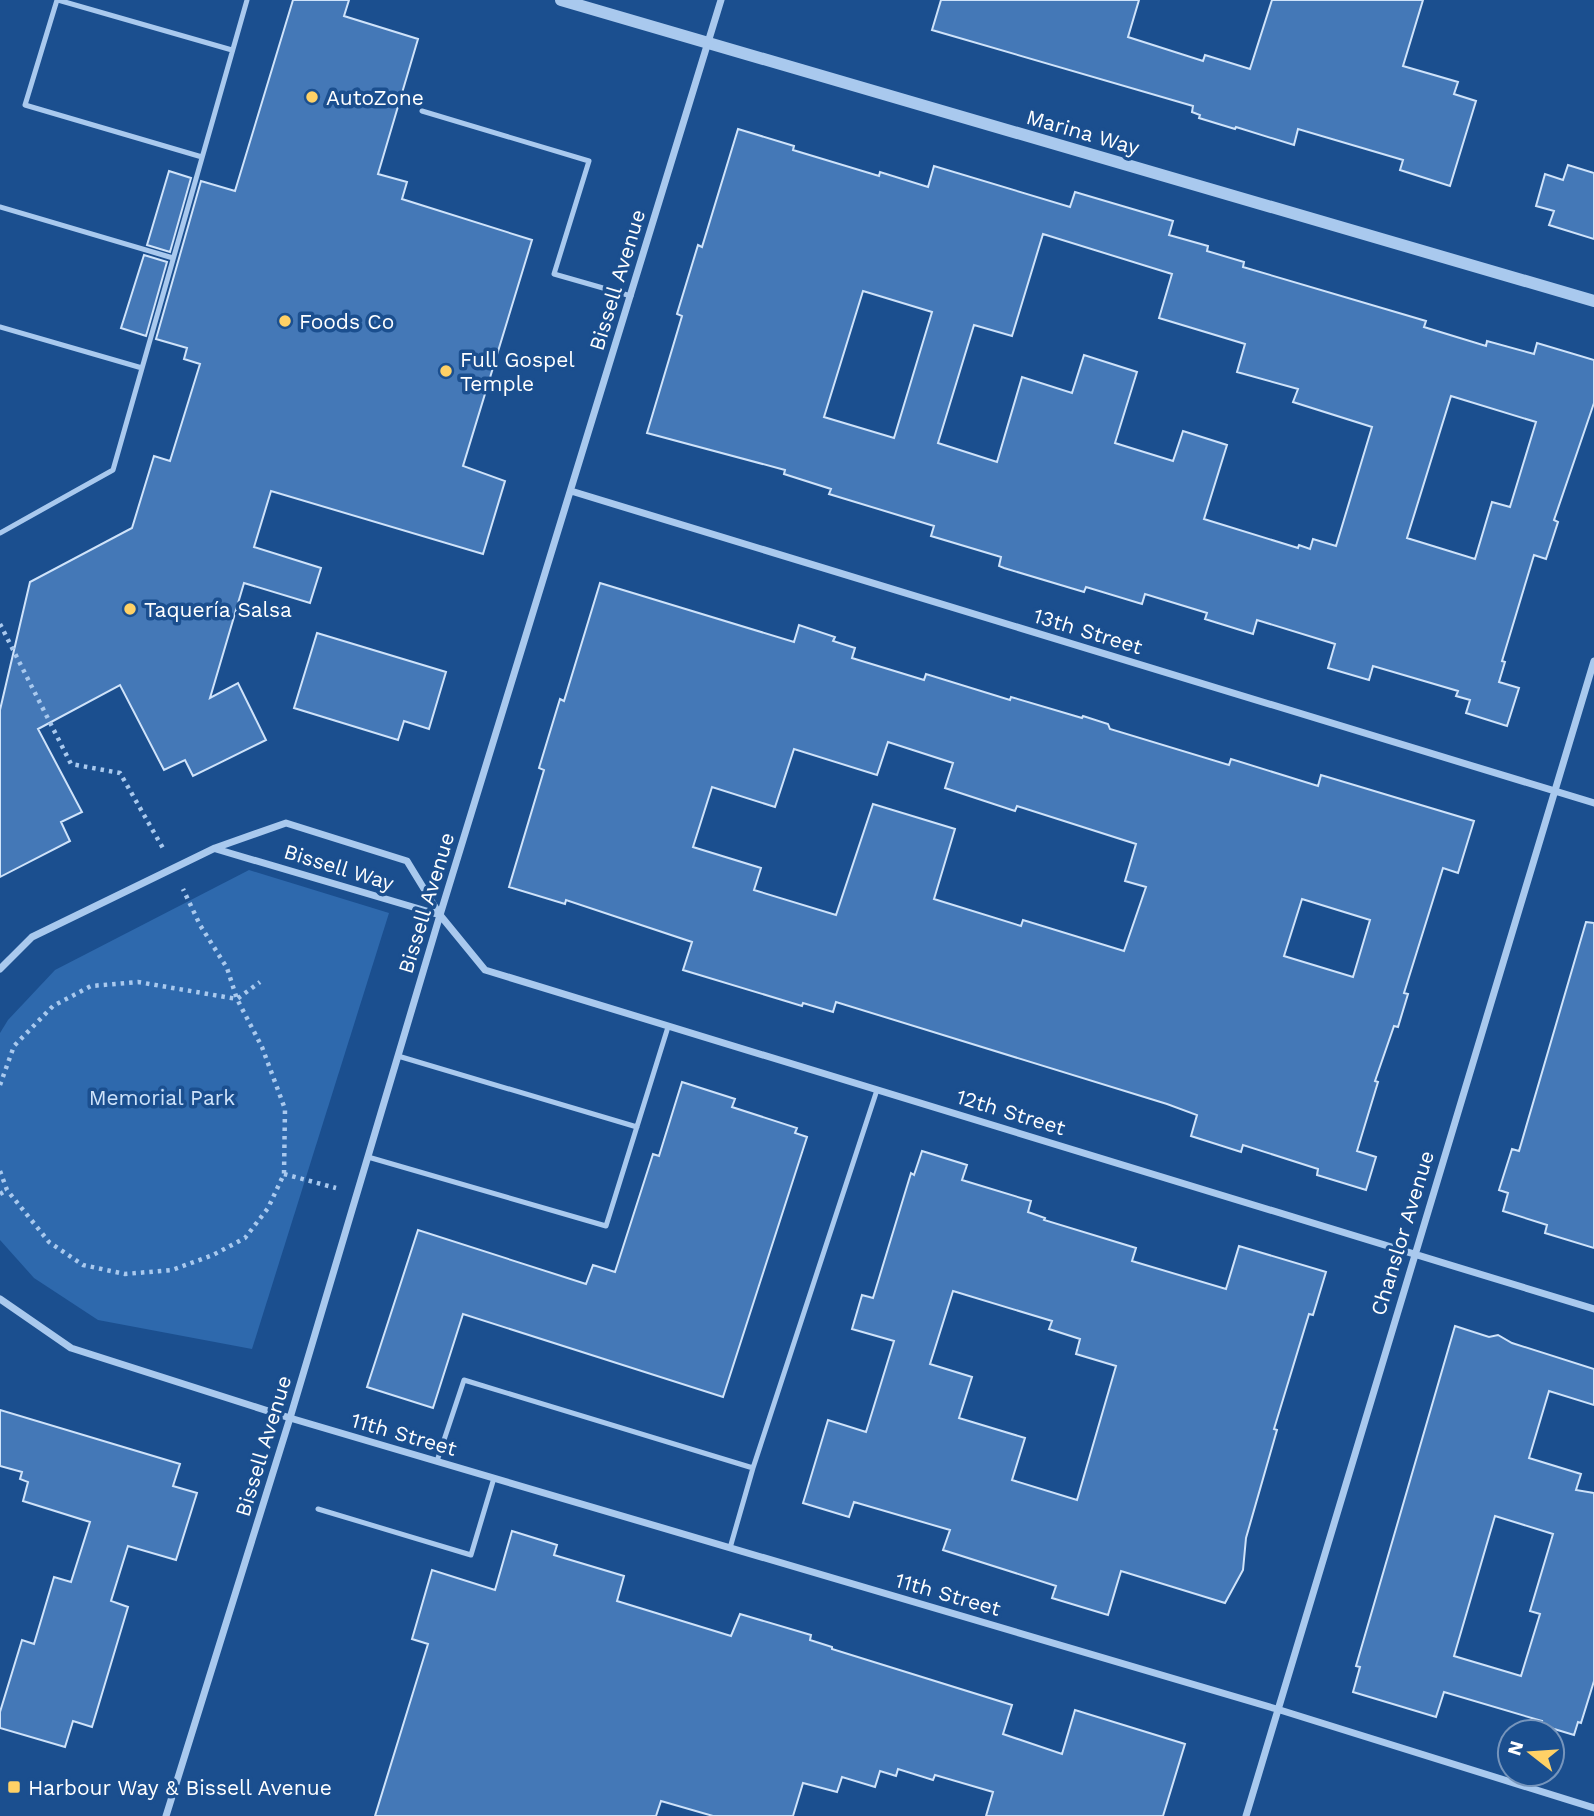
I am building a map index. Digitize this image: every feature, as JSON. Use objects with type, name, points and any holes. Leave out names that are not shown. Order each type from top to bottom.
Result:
[{"type":"street","name":"Marina Way","points":[[561,0],[707,45],[1594,301]]},
{"type":"street","name":"Bissell Avenue","points":[[166,1816],[290,1418],[440,915],[721,0]]},
{"type":"street","name":"13th Street","points":[[571,491],[1594,803]]},
{"type":"street","name":"Chanslor Avenue","points":[[1246,1816],[1594,661]]},
{"type":"street","name":"Bissell Way","points":[[0,968],[32,937],[215,848],[286,823],[407,861],[440,915]]},
{"type":"street","name":"Bissell Way","points":[[215,848],[440,915]]},
{"type":"street","name":"12th Street","points":[[440,915],[485,970],[1594,1309]]},
{"type":"street","points":[[0,1299],[71,1348],[290,1418]]},
{"type":"street","name":"11th Street","points":[[290,1418],[1280,1710],[1594,1808]]},
{"type":"lane","points":[[202,158],[25,105],[57,0],[232,50]]},
{"type":"lane","points":[[0,533],[113,470],[247,0]]},
{"type":"lane","points":[[422,111],[589,161],[554,274],[631,296]]},
{"type":"lane","points":[[0,207],[173,258]]},
{"type":"lane","points":[[0,327],[142,368]]},
{"type":"lane","points":[[368,1157],[606,1226],[668,1027]]},
{"type":"lane","points":[[398,1056],[637,1127]]},
{"type":"lane","points":[[730,1548],[753,1468],[877,1090]]},
{"type":"lane","points":[[437,1461],[464,1380],[753,1468]]},
{"type":"lane","points":[[317,1509],[471,1555],[494,1478]]},
{"type":"path","points":[[0,624],[71,764],[120,773],[174,867],[200,925],[227,968],[237,999],[262,1047],[285,1109],[284,1174],[268,1208],[245,1238],[213,1255],[172,1270],[125,1274],[83,1265],[49,1242],[7,1190],[0,1171]]},
{"type":"path","points":[[0,1085],[14,1046],[53,1006],[91,986],[138,982],[237,999],[260,982]]},
{"type":"path","points":[[284,1174],[357,1193]]},
{"type":"path","points":[[0,1194],[7,1190]]},
{"type":"green space","name":"Memorial Park","points":[[249,870],[389,913],[252,1349],[98,1320],[34,1278],[0,1240],[0,1033],[8,1020],[55,970]]},
{"type":"building","points":[[293,0],[349,0],[344,16],[418,39],[378,174],[407,182],[402,199],[532,240],[463,466],[505,481],[483,554],[271,491],[254,547],[321,568],[310,603],[244,583],[210,698],[238,683],[266,740],[193,776],[185,760],[164,770],[120,685],[38,729],[82,812],[61,822],[70,841],[0,877],[0,710],[30,582],[132,528],[154,456],[170,461],[200,364],[184,359],[187,348],[156,339],[201,181],[235,191]]},
{"type":"building","points":[[941,0],[1139,0],[1128,37],[1203,61],[1205,55],[1250,69],[1272,0],[1423,0],[1403,66],[1458,82],[1454,94],[1476,101],[1450,186],[1400,170],[1403,160],[1298,129],[1294,145],[1236,127],[1235,129],[1199,118],[1200,115],[1192,112],[1193,106],[932,30]]},
{"type":"building","points":[[738,129],[794,146],[793,150],[879,176],[880,172],[928,187],[934,166],[1070,207],[1075,192],[1173,221],[1169,235],[1208,246],[1207,251],[1244,262],[1243,267],[1426,321],[1424,327],[1486,346],[1487,341],[1534,354],[1537,343],[1594,360],[1594,403],[1554,520],[1558,522],[1546,559],[1534,555],[1502,661],[1505,662],[1499,682],[1519,688],[1507,726],[1466,713],[1470,700],[1456,696],[1458,691],[1373,666],[1369,680],[1328,668],[1335,644],[1257,620],[1253,634],[1205,619],[1207,613],[1145,594],[1142,604],[1086,587],[1084,592],[1004,568],[999,566],[1001,557],[931,536],[934,526],[829,494],[831,489],[784,474],[785,470],[647,433],[682,316],[677,314],[698,245],[702,247]],"holes":[[[1043,234],[1172,274],[1159,318],[1245,344],[1237,372],[1298,389],[1293,402],[1372,427],[1336,546],[1313,539],[1310,549],[1299,545],[1298,548],[1204,519],[1227,445],[1183,431],[1173,461],[1115,443],[1137,372],[1084,355],[1072,393],[1022,377],[997,462],[938,443],[974,325],[1012,336]],[[863,291],[932,312],[894,438],[824,417]],[[1451,396],[1536,422],[1510,507],[1492,502],[1475,559],[1407,538]]]},
{"type":"building","points":[[1568,165],[1594,173],[1594,239],[1549,225],[1554,211],[1536,206],[1545,174],[1563,180]]},
{"type":"building","points":[[169,171],[191,178],[170,252],[147,245]]},
{"type":"building","points":[[144,255],[167,262],[146,336],[121,328]]},
{"type":"building","points":[[600,583],[794,642],[799,625],[835,637],[833,641],[855,648],[852,658],[924,680],[926,674],[1010,700],[1011,697],[1082,718],[1083,716],[1108,724],[1110,729],[1229,765],[1231,759],[1318,786],[1321,775],[1474,821],[1458,873],[1443,868],[1404,993],[1408,994],[1398,1027],[1394,1026],[1375,1081],[1378,1082],[1357,1151],[1376,1157],[1366,1190],[1317,1175],[1318,1169],[1243,1145],[1241,1152],[1191,1136],[1197,1115],[1167,1104],[836,1002],[833,1012],[803,1003],[802,1006],[683,970],[692,942],[566,900],[565,904],[509,887],[544,770],[539,768],[560,699],[564,701]],"holes":[[[888,742],[953,763],[945,788],[1015,811],[1017,806],[1136,844],[1125,881],[1146,887],[1124,951],[1023,920],[1021,926],[934,899],[955,829],[873,804],[836,915],[754,890],[761,868],[693,847],[712,787],[775,807],[794,749],[877,775]],[[1302,899],[1370,920],[1353,977],[1284,956]]]},
{"type":"building","points":[[317,633],[446,672],[429,729],[404,721],[398,740],[294,708]]},
{"type":"building","points":[[1586,922],[1594,923],[1594,1248],[1545,1233],[1547,1225],[1503,1211],[1508,1193],[1499,1190],[1512,1149],[1519,1151]]},
{"type":"building","points":[[682,1082],[735,1099],[732,1107],[797,1128],[795,1133],[807,1137],[723,1397],[463,1314],[433,1408],[367,1387],[418,1230],[586,1284],[593,1265],[615,1272],[653,1154],[659,1156]]},
{"type":"building","points":[[922,1151],[967,1165],[962,1180],[1031,1201],[1028,1212],[1045,1218],[1044,1220],[1136,1248],[1132,1261],[1226,1289],[1239,1246],[1326,1272],[1313,1315],[1309,1314],[1274,1429],[1277,1430],[1246,1538],[1243,1570],[1225,1603],[1121,1571],[1108,1615],[1052,1598],[1056,1586],[943,1550],[950,1530],[854,1502],[849,1517],[803,1503],[828,1420],[866,1432],[894,1341],[852,1329],[862,1295],[873,1298],[911,1173],[914,1175]],"holes":[[[953,1291],[1052,1321],[1049,1329],[1080,1339],[1076,1354],[1116,1366],[1077,1500],[1012,1480],[1025,1438],[959,1418],[972,1377],[930,1364]]]},
{"type":"building","points":[[1455,1326],[1489,1337],[1498,1335],[1512,1343],[1594,1369],[1594,1405],[1549,1391],[1529,1458],[1581,1474],[1576,1490],[1594,1493],[1594,1681],[1581,1723],[1578,1722],[1574,1735],[1566,1733],[1566,1718],[1532,1718],[1444,1692],[1436,1717],[1353,1692],[1360,1667],[1356,1666]],"holes":[[[1495,1516],[1553,1534],[1530,1611],[1540,1614],[1521,1676],[1454,1656]]]},
{"type":"building","points":[[0,1410],[180,1464],[173,1486],[197,1493],[176,1560],[128,1546],[111,1601],[128,1607],[92,1727],[73,1721],[65,1747],[0,1728],[0,1712],[22,1640],[34,1644],[54,1577],[71,1582],[90,1522],[23,1501],[28,1482],[20,1479],[22,1472],[0,1466]]},
{"type":"building","points":[[512,1531],[557,1545],[554,1555],[624,1576],[617,1601],[731,1636],[740,1614],[811,1635],[810,1640],[832,1649],[1012,1705],[1003,1734],[1062,1754],[1075,1710],[1185,1744],[1163,1816],[986,1816],[993,1792],[935,1775],[933,1780],[898,1769],[896,1776],[880,1771],[875,1787],[842,1777],[837,1792],[803,1783],[793,1816],[713,1816],[661,1801],[656,1816],[375,1816],[428,1644],[412,1639],[432,1570],[495,1590]]},
{"type":"place","name":"AutoZone","points":[[312,97]]},
{"type":"place","name":"Foods Co","points":[[285,321]]},
{"type":"place","name":"Full Gospel Temple","points":[[446,371]]},
{"type":"place","name":"Taquería Salsa","points":[[130,609]]},
{"type":"place","name":"Harbour Way & Bissell Avenue","points":[[14,1787]]}]
